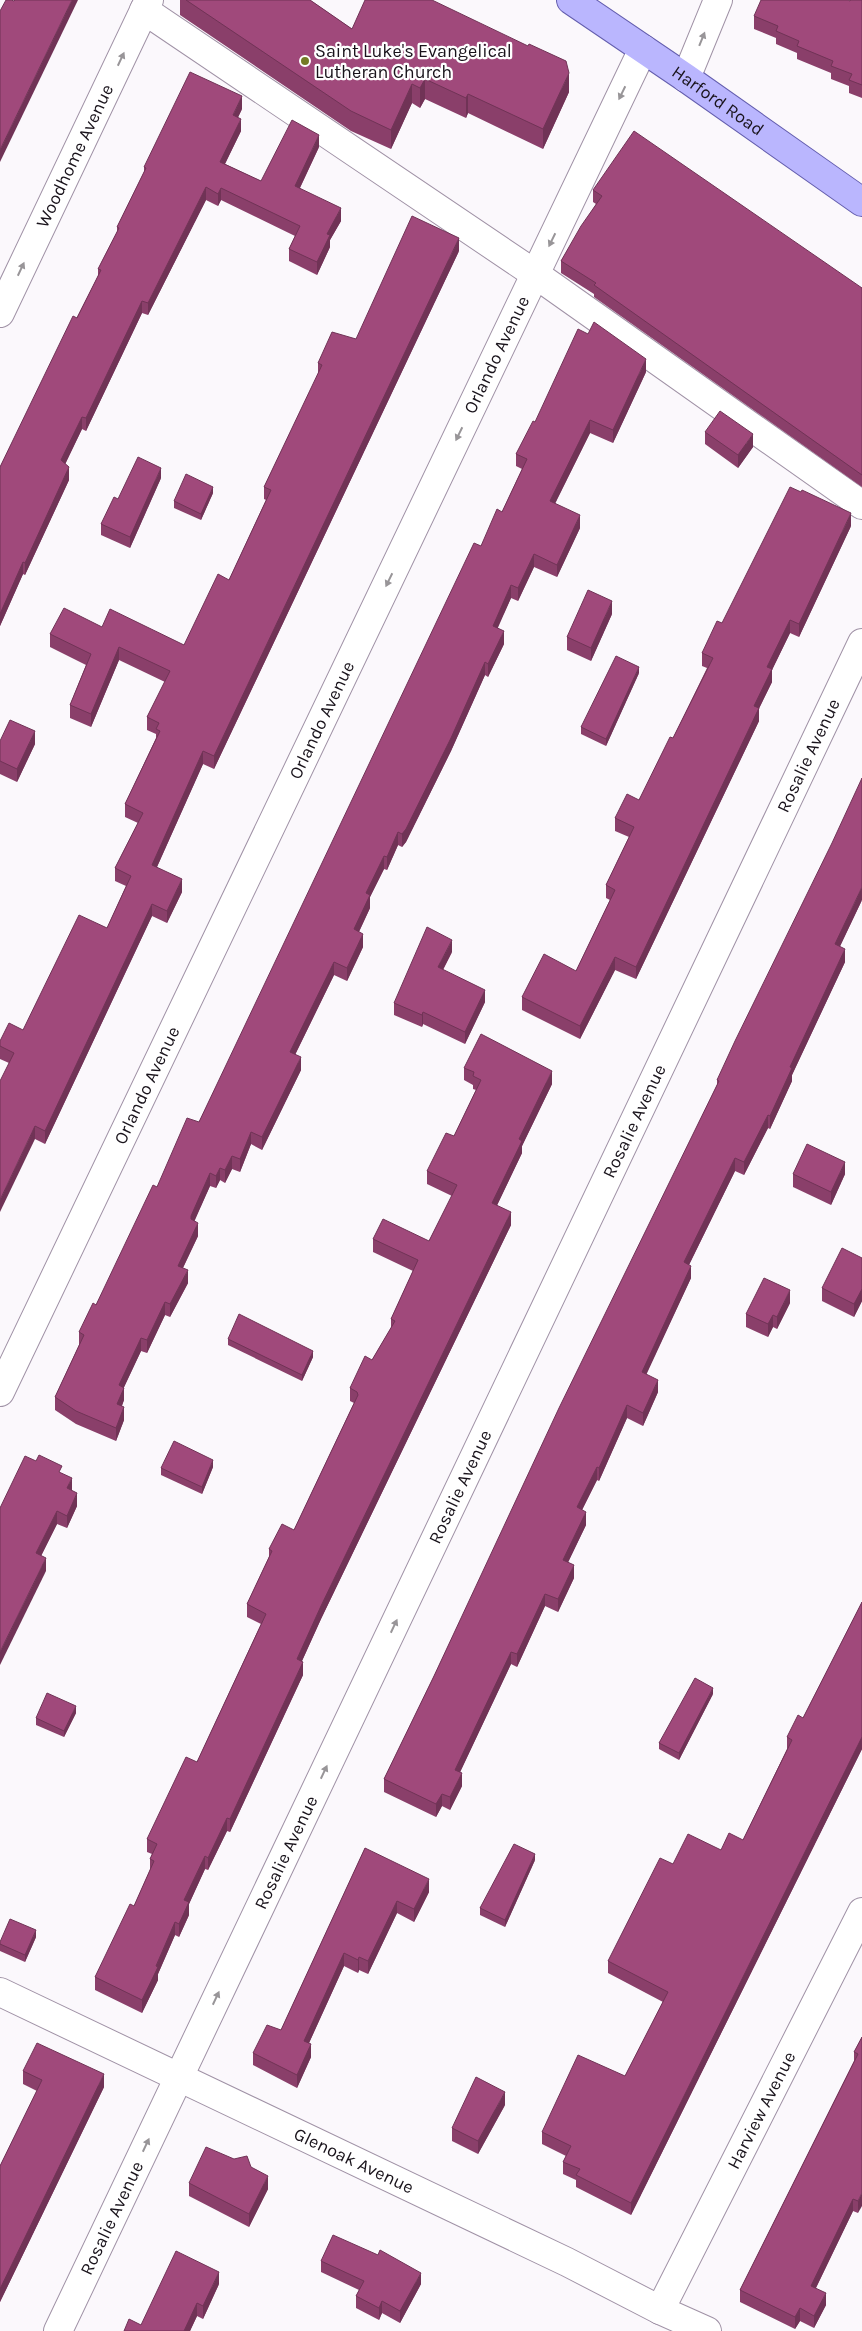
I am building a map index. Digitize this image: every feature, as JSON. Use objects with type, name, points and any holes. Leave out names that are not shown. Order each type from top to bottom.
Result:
[{"type":"main road","name":"Harford Road","points":[[571,0],[686,78],[862,202]]},
{"type":"street","points":[[686,78],[718,0]]},
{"type":"street","points":[[147,5],[535,274],[862,505]]},
{"type":"street","name":"Woodhome Avenue","points":[[0,313],[147,5]]},
{"type":"street","name":"Orlando Avenue","points":[[0,1392],[643,50]]},
{"type":"street","name":"Rosalie Avenue","points":[[58,2331],[862,642]]},
{"type":"street","name":"Harview Avenue","points":[[660,2310],[862,1912]]},
{"type":"street","name":"Glenoak Avenue","points":[[0,1992],[567,2262],[660,2310],[707,2331]]},
{"type":"building","points":[[6,0],[72,0],[0,150],[0,11]]},
{"type":"building","points":[[186,0],[310,0],[352,29],[365,0],[432,0],[528,46],[529,44],[566,61],[569,73],[543,129],[468,94],[466,98],[425,79],[420,88],[412,84],[391,130],[351,111]]},
{"type":"building","points":[[761,0],[862,0],[862,85],[849,80],[852,74],[831,66],[833,61],[797,46],[799,41],[776,31],[778,26],[754,16]]},
{"type":"building","points":[[190,72],[242,96],[233,115],[241,119],[220,162],[261,181],[292,120],[319,135],[295,186],[341,208],[327,234],[330,235],[317,262],[289,249],[300,226],[221,188],[218,194],[206,187],[148,303],[142,301],[86,418],[82,417],[61,460],[69,467],[0,614],[0,467],[73,316],[77,318],[101,270],[98,269],[119,228],[117,227],[146,168],[144,167]]},
{"type":"building","points":[[634,131],[862,288],[862,475],[594,285],[596,283],[561,261],[581,226],[602,196],[593,190]]},
{"type":"building","points":[[412,216],[459,238],[214,756],[203,751],[152,865],[182,879],[167,911],[152,904],[45,1131],[35,1126],[0,1200],[0,1081],[14,1053],[0,1046],[0,1041],[9,1023],[23,1030],[79,915],[107,928],[131,876],[115,868],[143,813],[125,804],[160,731],[156,729],[159,723],[147,717],[170,671],[119,647],[91,714],[70,705],[91,654],[50,634],[64,608],[102,627],[110,609],[184,645],[218,574],[229,580],[271,490],[264,487],[322,365],[318,363],[332,332],[356,339]]},
{"type":"building","points":[[594,322],[646,359],[613,430],[590,420],[550,501],[580,515],[557,565],[534,554],[518,588],[511,585],[493,626],[504,631],[488,664],[485,662],[451,738],[406,829],[402,834],[398,832],[387,857],[384,856],[366,893],[370,895],[354,929],[363,934],[347,968],[334,962],[290,1052],[301,1057],[262,1137],[251,1132],[240,1159],[232,1156],[225,1170],[220,1168],[216,1176],[210,1173],[191,1216],[191,1219],[198,1223],[178,1266],[188,1270],[170,1304],[165,1302],[147,1340],[141,1338],[119,1385],[124,1388],[117,1404],[124,1407],[116,1428],[76,1411],[55,1397],[84,1335],[79,1332],[93,1303],[96,1305],[153,1185],[157,1187],[187,1118],[199,1122],[474,543],[481,546],[497,509],[502,512],[527,459],[516,454],[533,421],[535,422],[578,329],[588,334]]},
{"type":"building","points":[[720,411],[753,434],[738,455],[705,432]]},
{"type":"building","points":[[138,457],[161,468],[130,537],[101,524],[114,497],[118,499]]},
{"type":"building","points":[[186,474],[213,487],[201,514],[174,501]]},
{"type":"building","points":[[790,487],[801,492],[802,490],[851,513],[799,624],[790,620],[767,667],[772,669],[754,706],[759,708],[636,967],[615,957],[580,1026],[522,997],[544,954],[576,971],[615,890],[606,885],[634,827],[615,818],[627,794],[639,800],[670,737],[673,738],[713,658],[702,653],[717,621],[722,623]]},
{"type":"building","points":[[588,590],[612,601],[591,648],[567,637]]},
{"type":"building","points":[[616,656],[639,667],[606,739],[581,727]]},
{"type":"building","points":[[10,720],[35,731],[17,769],[0,761],[0,741]]},
{"type":"building","points":[[862,778],[862,887],[835,944],[845,949],[790,1067],[792,1068],[770,1116],[768,1115],[744,1162],[735,1158],[684,1262],[691,1266],[642,1372],[658,1380],[643,1413],[627,1405],[599,1468],[597,1467],[577,1507],[586,1512],[563,1560],[574,1565],[558,1599],[545,1594],[517,1654],[511,1652],[455,1770],[462,1773],[450,1797],[442,1794],[436,1804],[384,1779],[559,1408],[719,1081],[717,1080],[735,1041]]},
{"type":"building","points":[[427,927],[452,940],[438,967],[485,990],[465,1032],[423,1012],[422,1015],[394,1003]]},
{"type":"building","points":[[481,1034],[552,1071],[519,1139],[522,1141],[492,1203],[511,1212],[321,1606],[297,1659],[303,1662],[230,1819],[227,1818],[208,1858],[205,1856],[184,1900],[189,1902],[179,1924],[175,1922],[156,1966],[158,1967],[142,2000],[95,1977],[130,1904],[134,1906],[154,1861],[150,1859],[157,1844],[147,1839],[186,1757],[197,1762],[266,1614],[247,1604],[272,1551],[269,1549],[282,1524],[294,1530],[358,1395],[357,1392],[350,1388],[365,1356],[372,1360],[395,1321],[391,1319],[418,1260],[373,1239],[383,1219],[429,1241],[457,1185],[427,1171],[446,1133],[454,1136],[481,1080],[473,1076],[474,1072],[464,1068]]},
{"type":"building","points":[[807,1144],[845,1162],[831,1192],[793,1174]]},
{"type":"building","points":[[842,1248],[862,1258],[862,1289],[854,1304],[822,1288]]},
{"type":"building","points":[[764,1278],[790,1290],[777,1317],[773,1315],[768,1324],[746,1314]]},
{"type":"building","points":[[239,1314],[313,1351],[302,1375],[228,1339]]},
{"type":"building","points":[[174,1441],[213,1460],[202,1487],[161,1468]]},
{"type":"building","points":[[39,1455],[62,1466],[59,1472],[72,1478],[67,1488],[77,1493],[67,1516],[57,1511],[36,1553],[46,1558],[0,1652],[0,1508],[25,1456],[36,1461]]},
{"type":"building","points":[[862,1602],[862,1737],[631,2203],[576,2175],[580,2169],[563,2162],[571,2146],[542,2132],[578,2055],[625,2076],[668,1992],[608,1961],[660,1858],[673,1864],[688,1834],[721,1850],[729,1833],[743,1840],[792,1740],[787,1737],[798,1715],[803,1718]]},
{"type":"building","points":[[695,1678],[713,1688],[679,1753],[659,1743]]},
{"type":"building","points":[[47,1693],[76,1706],[64,1731],[36,1718]]},
{"type":"building","points":[[514,1844],[535,1854],[505,1920],[480,1908]]},
{"type":"building","points":[[365,1848],[429,1879],[414,1909],[397,1901],[368,1961],[359,1957],[358,1960],[344,1953],[304,2041],[311,2044],[297,2075],[253,2053],[267,2025],[281,2030]]},
{"type":"building","points":[[10,1919],[36,1930],[25,1955],[0,1944]]},
{"type":"building","points":[[862,2037],[862,2193],[858,2201],[853,2199],[811,2286],[826,2293],[814,2316],[800,2308],[795,2317],[740,2290],[858,2054],[854,2052]]},
{"type":"building","points":[[37,2043],[104,2074],[0,2289],[0,2166],[42,2080],[23,2071]]},
{"type":"building","points":[[476,2077],[505,2092],[478,2141],[452,2128]]},
{"type":"building","points":[[206,2147],[234,2159],[247,2156],[251,2167],[268,2176],[249,2214],[189,2183]]},
{"type":"building","points":[[333,2235],[378,2255],[380,2250],[421,2273],[400,2311],[382,2301],[379,2308],[356,2296],[364,2281],[321,2261]]},
{"type":"building","points":[[176,2251],[219,2272],[203,2306],[197,2303],[184,2331],[124,2331],[129,2319],[141,2325]]},
{"type":"place","name":"Saint Luke's Evangelical Lutheran Church","points":[[305,61]]}]
